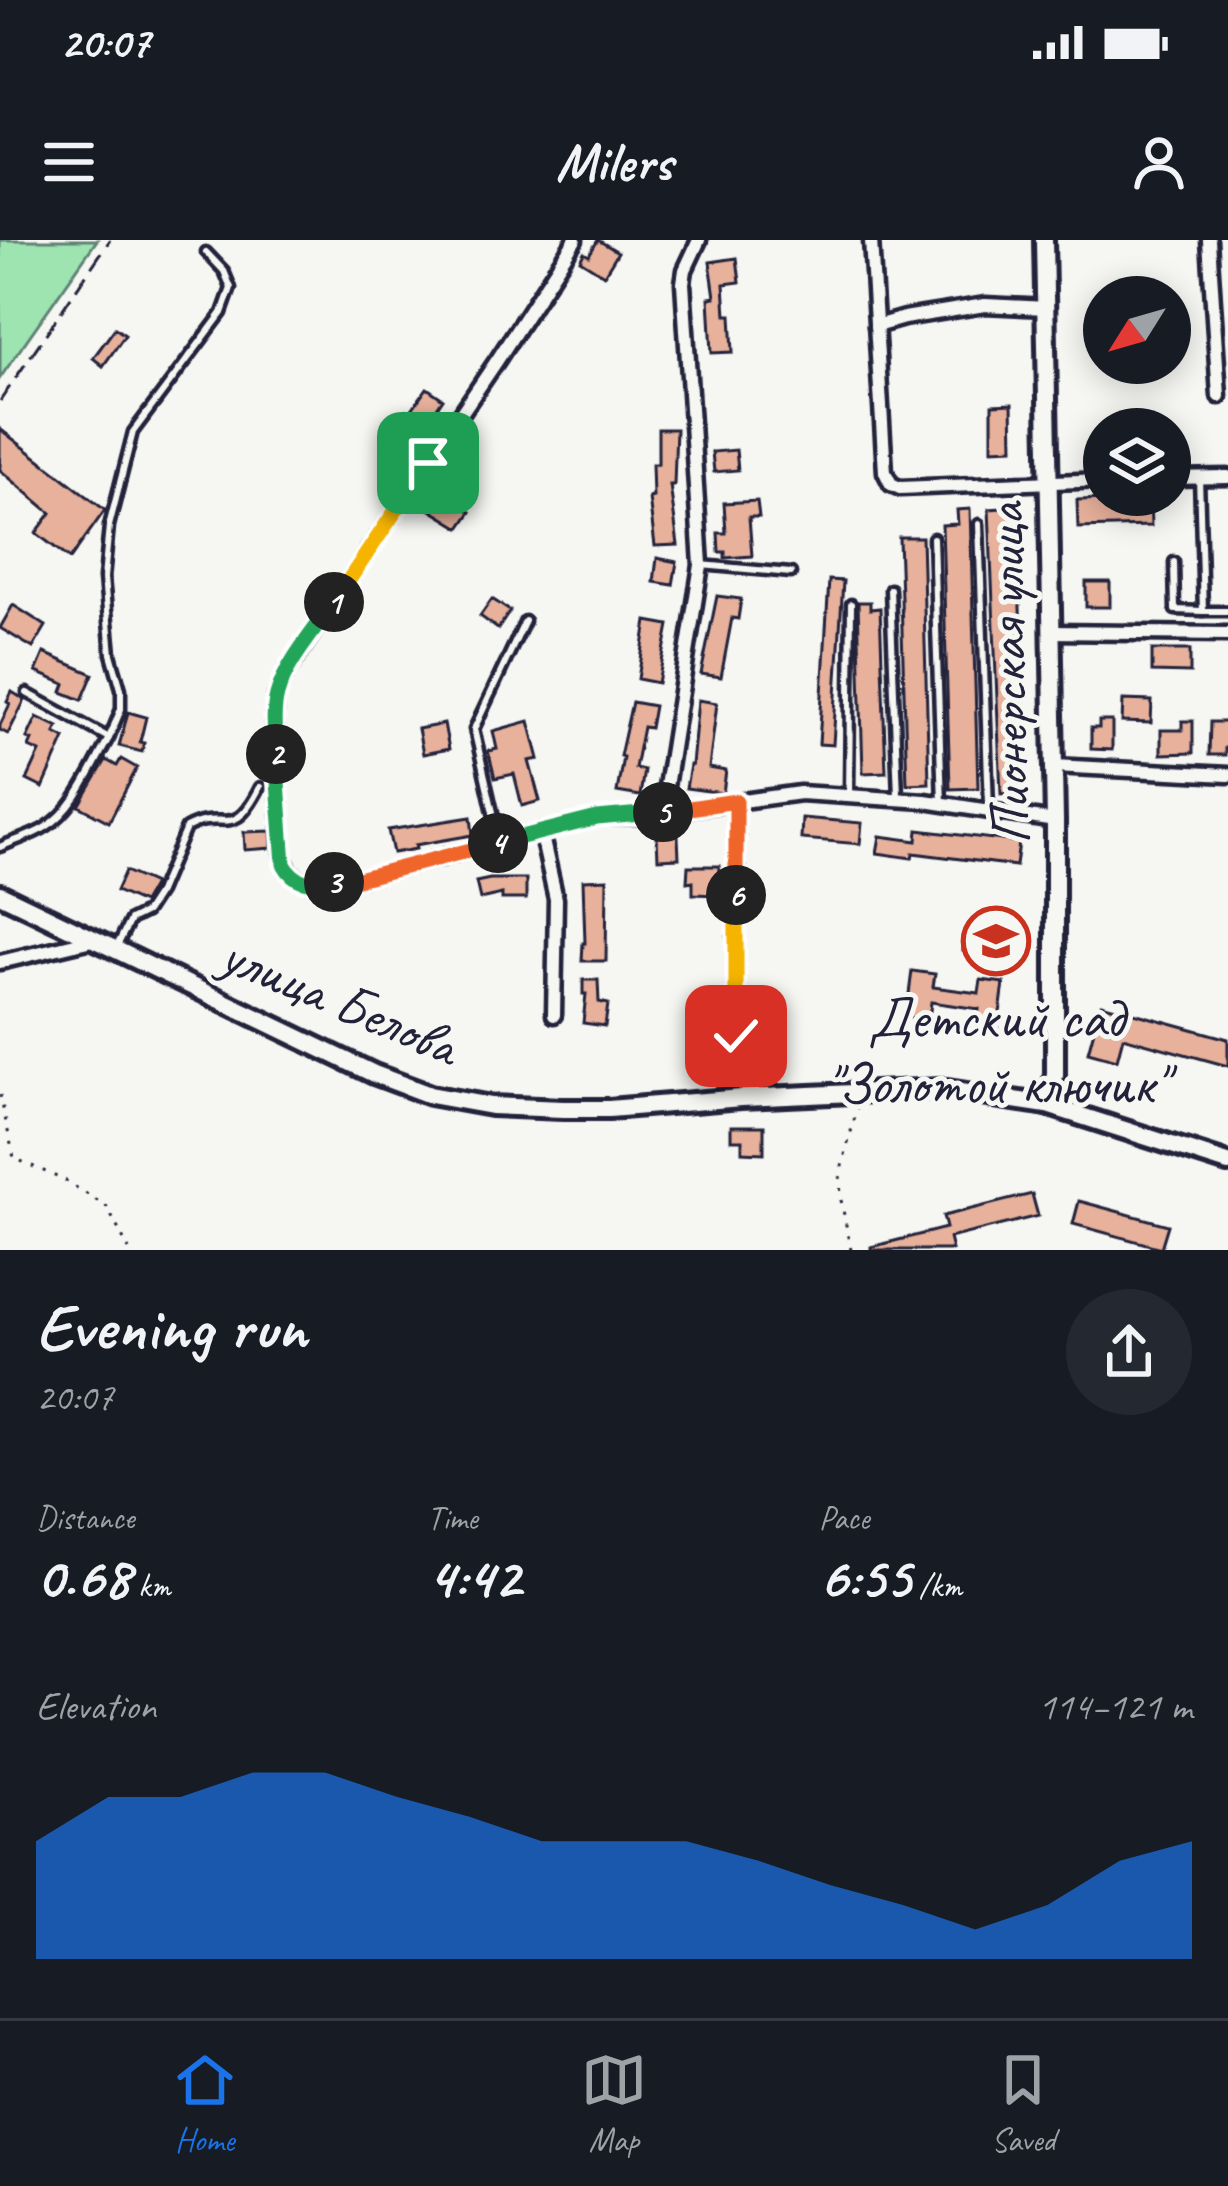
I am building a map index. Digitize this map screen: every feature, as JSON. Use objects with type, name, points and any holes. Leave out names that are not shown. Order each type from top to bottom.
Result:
[{"type":"main road","name":"Пионерская улица","points":[[1044,240],[1055,821],[1055,1075],[1047,1105]]},
{"type":"main road","name":"улица Белова","points":[[0,894],[374,1074],[430,1095],[491,1106],[609,1109],[941,1089],[1047,1105],[1228,1163]]},
{"type":"street","points":[[575,240],[287,671],[276,696],[274,723],[283,856],[293,877],[308,884],[350,881],[597,818],[800,793],[898,799],[1055,821]]},
{"type":"street","points":[[662,812],[701,565],[683,283],[699,240]]},
{"type":"street","points":[[871,240],[885,472],[891,484],[899,488],[1083,480]]},
{"type":"street","points":[[1209,240],[1221,330],[1219,396]]},
{"type":"street","points":[[876,326],[985,305],[1047,308]]},
{"type":"street","points":[[1191,478],[1228,477]]},
{"type":"street","points":[[1050,632],[1228,634]]},
{"type":"street","points":[[1054,766],[1228,775]]},
{"type":"street","points":[[736,801],[736,1036]]},
{"type":"street","points":[[542,832],[556,898],[554,1015]]},
{"type":"street","points":[[0,962],[94,939]]},
{"type":"lane","points":[[0,847],[58,818],[122,709],[104,578],[109,526],[133,432],[222,313],[231,288],[224,271],[206,252]]},
{"type":"lane","points":[[1199,478],[1203,611]]},
{"type":"lane","points":[[979,524],[989,811]]},
{"type":"lane","points":[[933,538],[941,804]]},
{"type":"lane","points":[[1174,562],[1175,610],[1228,610]]},
{"type":"lane","points":[[701,565],[791,573]]},
{"type":"lane","points":[[890,590],[898,799]]},
{"type":"lane","points":[[849,796],[851,604]]},
{"type":"lane","points":[[500,843],[474,729],[525,621]]},
{"type":"lane","points":[[27,693],[109,738]]},
{"type":"lane","points":[[115,949],[130,920],[146,912],[159,892],[186,828],[236,820],[248,812],[260,788]]},
{"type":"path","points":[[851,1250],[840,1174],[862,1091]]},
{"type":"path","points":[[0,1095],[14,1158],[66,1181],[107,1207],[128,1250]]},
{"type":"green space","points":[[0,240],[97,240],[0,378]]},
{"type":"building","points":[[598,240],[618,252],[604,275],[580,260]]},
{"type":"building","points":[[737,258],[740,282],[724,284],[733,352],[712,353],[709,298],[715,297],[710,262]]},
{"type":"building","points":[[115,328],[125,335],[103,366],[93,358]]},
{"type":"building","points":[[427,388],[443,399],[416,439],[395,425]]},
{"type":"building","points":[[1012,404],[1013,448],[992,449],[992,405]]},
{"type":"building","points":[[0,429],[105,510],[70,559],[36,533],[51,513],[0,470]]},
{"type":"building","points":[[658,429],[676,429],[674,485],[670,485],[678,545],[655,546],[649,498],[653,497],[652,464],[658,464]]},
{"type":"building","points":[[736,450],[738,470],[714,472],[712,452]]},
{"type":"building","points":[[432,487],[471,512],[460,528],[421,504]]},
{"type":"building","points":[[1077,500],[1083,500],[1083,516],[1151,516],[1151,526],[1078,528]]},
{"type":"building","points":[[757,501],[759,517],[749,517],[752,556],[725,558],[725,552],[719,552],[718,533],[726,533],[724,503]]},
{"type":"building","points":[[1016,507],[1027,783],[1014,784],[1014,793],[1001,794],[989,509]]},
{"type":"building","points":[[970,509],[978,788],[950,789],[942,525],[958,524],[957,510]]},
{"type":"building","points":[[899,537],[922,537],[929,783],[907,784]]},
{"type":"building","points":[[657,558],[677,562],[673,585],[654,582]]},
{"type":"building","points":[[829,580],[843,581],[833,745],[819,744]]},
{"type":"building","points":[[1086,582],[1110,582],[1110,607],[1086,607]]},
{"type":"building","points":[[717,596],[741,599],[738,619],[732,618],[721,677],[701,674]]},
{"type":"building","points":[[492,599],[510,611],[498,629],[480,616]]},
{"type":"building","points":[[858,602],[880,608],[886,772],[863,773]]},
{"type":"building","points":[[13,605],[46,626],[33,648],[0,628]]},
{"type":"building","points":[[647,621],[669,625],[658,683],[638,679]]},
{"type":"building","points":[[1152,650],[1190,650],[1190,673],[1152,672]]},
{"type":"building","points":[[44,653],[93,674],[82,700],[62,692],[65,684],[36,672]]},
{"type":"building","points":[[12,692],[25,700],[8,734],[0,725]]},
{"type":"building","points":[[698,700],[717,703],[709,768],[726,771],[723,793],[686,788]]},
{"type":"building","points":[[1123,700],[1152,701],[1151,723],[1122,722]]},
{"type":"building","points":[[632,702],[654,706],[650,728],[643,727],[635,768],[644,770],[640,796],[617,792]]},
{"type":"building","points":[[128,712],[146,717],[142,752],[119,746]]},
{"type":"building","points":[[37,717],[58,727],[55,733],[65,738],[43,788],[27,780],[40,752],[29,747],[32,740],[27,738]]},
{"type":"building","points":[[529,721],[539,759],[529,761],[540,801],[522,806],[514,774],[495,778],[488,751],[497,749],[493,731]]},
{"type":"building","points":[[1099,721],[1112,721],[1112,750],[1091,749],[1091,728],[1099,728]]},
{"type":"building","points":[[1182,721],[1193,721],[1193,753],[1161,754],[1161,730],[1182,730]]},
{"type":"building","points":[[1210,722],[1228,722],[1225,755],[1209,755]]},
{"type":"building","points":[[444,724],[449,749],[423,754],[418,729]]},
{"type":"building","points":[[121,759],[137,768],[109,822],[79,806],[106,760],[117,766]]},
{"type":"building","points":[[471,817],[473,835],[393,853],[388,830]]},
{"type":"building","points":[[802,818],[862,823],[860,844],[801,839]]},
{"type":"building","points":[[918,830],[1019,842],[1016,866],[877,853],[880,836],[917,841]]},
{"type":"building","points":[[271,831],[272,848],[245,850],[244,832]]},
{"type":"building","points":[[678,836],[679,858],[658,859],[657,837]]},
{"type":"building","points":[[688,866],[719,866],[718,895],[693,894],[693,881],[687,882]]},
{"type":"building","points":[[125,871],[154,884],[143,903],[116,891]]},
{"type":"building","points":[[526,879],[526,899],[502,899],[502,894],[480,899],[476,882]]},
{"type":"building","points":[[607,879],[606,961],[582,961],[583,880]]},
{"type":"building","points":[[966,929],[1026,938],[1023,960],[963,951]]},
{"type":"building","points":[[912,971],[935,974],[933,987],[979,993],[981,980],[1004,983],[998,1029],[977,1026],[979,1009],[931,1002],[929,1020],[906,1017]]},
{"type":"building","points":[[583,980],[598,980],[599,1002],[608,1004],[605,1026],[583,1023]]},
{"type":"building","points":[[1101,1004],[1228,1039],[1228,1066],[1123,1037],[1117,1060],[1088,1052]]},
{"type":"building","points":[[731,1126],[764,1126],[764,1153],[742,1152],[742,1140],[731,1140]]},
{"type":"building","points":[[1032,1194],[1038,1216],[949,1238],[952,1250],[871,1250],[946,1228],[943,1216]]},
{"type":"building","points":[[1079,1201],[1168,1225],[1161,1248],[1073,1224]]},
{"type":"railway","points":[[0,401],[110,240]]},
{"type":"place","name":"Детский сад \"Золотой ключик\"","points":[[996,941]]},
{"type":"route","points":[[428,463],[287,671],[276,696],[284,864],[293,877],[308,884],[350,881],[597,818],[736,801],[736,1036]]}]
